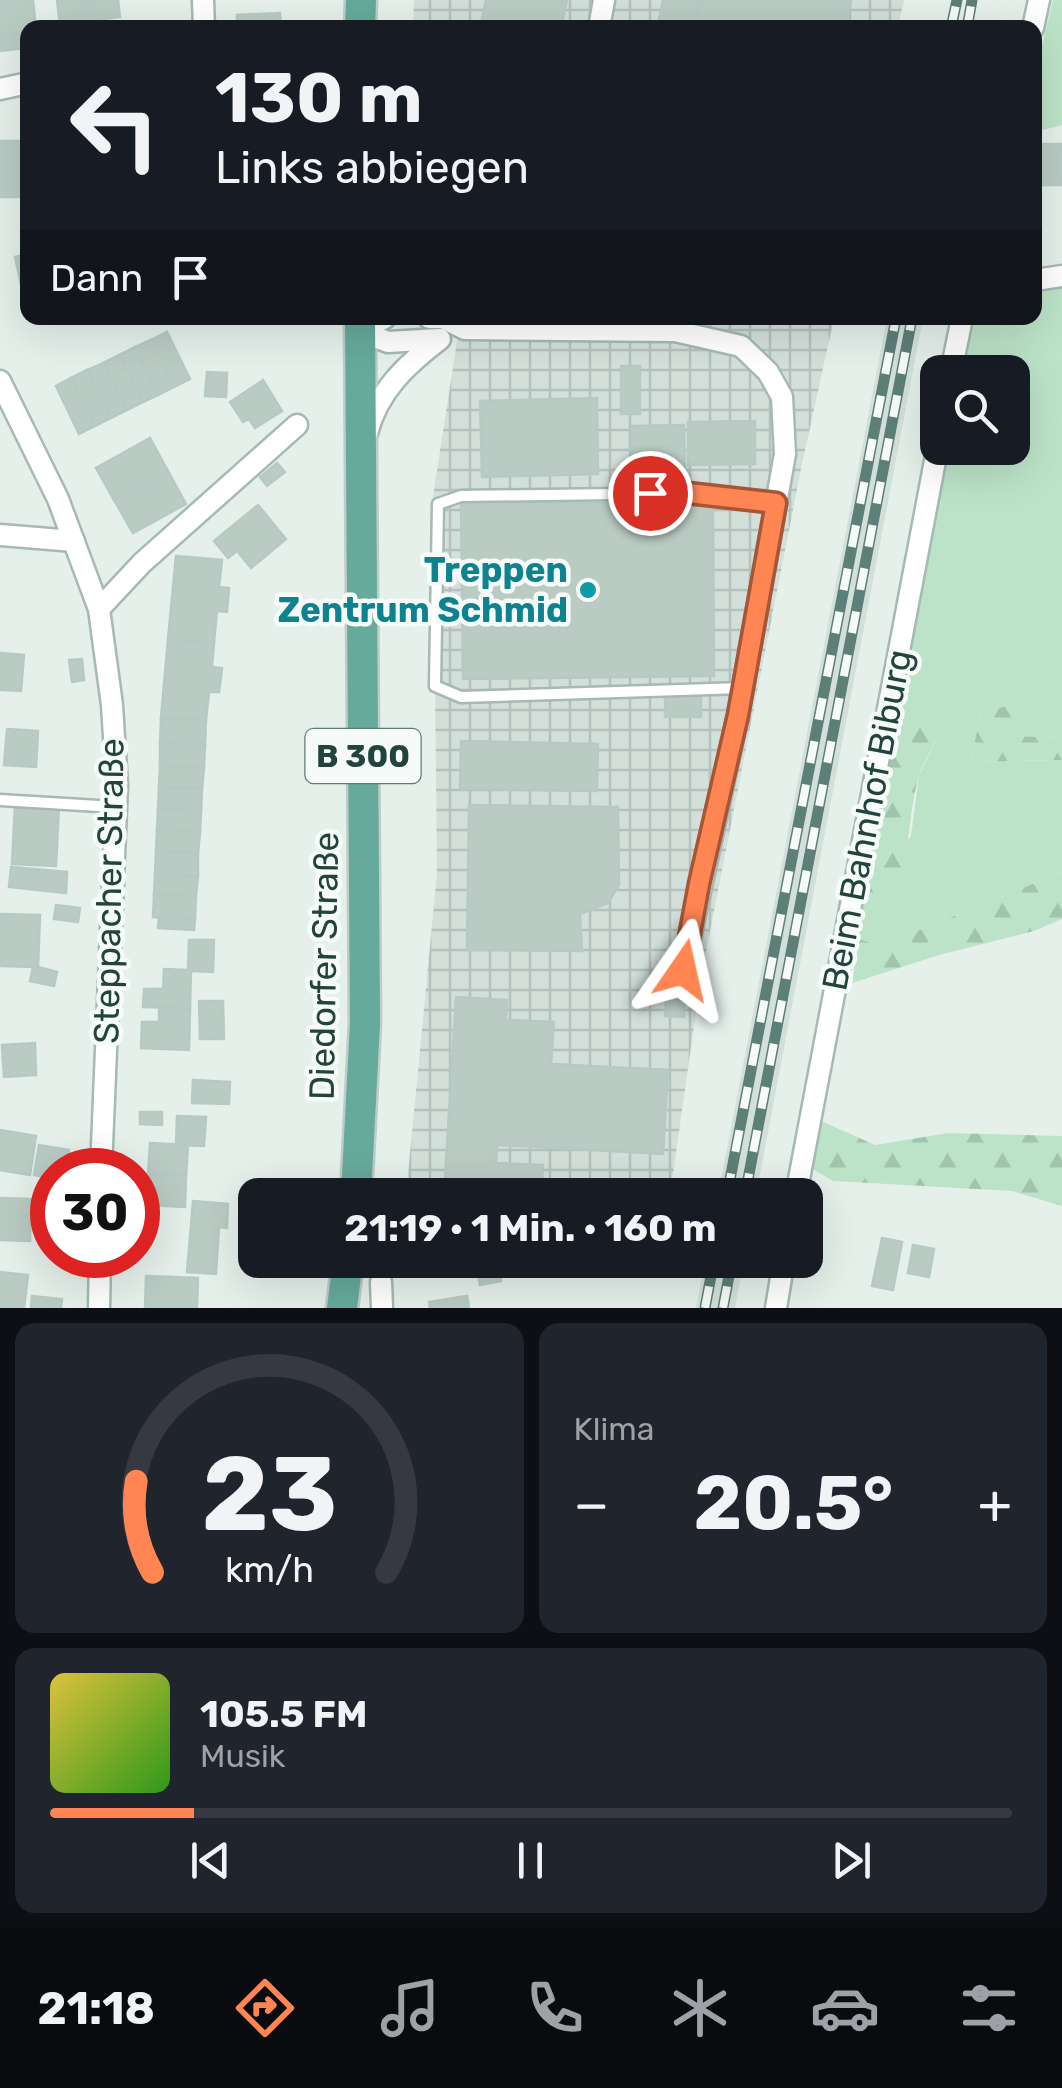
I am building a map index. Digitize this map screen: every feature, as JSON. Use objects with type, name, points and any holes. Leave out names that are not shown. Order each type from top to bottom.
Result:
[{"type":"main road","name":"Diedorfer Straße","points":[[357,1178],[365,1023],[361,460],[368,325]]},
{"type":"main road","points":[[342,1308],[346,1278]]},
{"type":"street","points":[[371,325],[388,342],[440,339]]},
{"type":"street","points":[[456,325],[463,329]]},
{"type":"street","points":[[361,460],[371,420],[386,389],[414,358],[440,339],[463,329],[575,325],[674,331],[741,346],[768,372],[782,397],[785,454],[743,688],[683,970]]},
{"type":"street","points":[[955,355],[961,325]]},
{"type":"street","name":"Steppacher Straße","points":[[0,381],[58,499],[100,608],[112,705],[116,807],[101,1148]]},
{"type":"street","points":[[100,608],[142,563],[297,424]]},
{"type":"street","name":"Beim Bahnhof Biburg","points":[[799,1178],[934,465]]},
{"type":"street","points":[[0,535],[74,541]]},
{"type":"street","points":[[98,1308],[99,1278]]},
{"type":"street","points":[[776,1308],[781,1278]]},
{"type":"street","points":[[381,1282],[382,1308]]},
{"type":"lane","points":[[743,688],[461,698],[435,686],[438,504],[461,496],[688,493],[776,503]]},
{"type":"lane","points":[[0,800],[116,807]]},
{"type":"shaded area","points":[[414,0],[904,0],[900,20],[413,20]]},
{"type":"shaded area","points":[[458,325],[832,325],[701,977],[672,1178],[408,1178],[437,873],[433,496]]},
{"type":"shaded area","points":[[886,325],[922,325],[759,1178],[721,1178]]},
{"type":"shaded area","points":[[702,1278],[741,1278],[735,1308],[696,1308]]},
{"type":"green space","points":[[1053,0],[1062,0],[1062,125],[1042,130],[1042,46]]},
{"type":"green space","points":[[1062,283],[1062,738],[1018,736],[1016,704],[980,714],[971,762],[1062,760],[1062,872],[880,946],[859,939],[854,909],[911,836],[919,776],[936,740],[895,708],[946,465],[1030,465],[1030,355],[967,355],[971,325],[1042,325],[1042,287]]},
{"type":"green space","points":[[1017,703],[1018,736],[1062,738],[1062,760],[971,762],[980,714]]},
{"type":"green space","points":[[895,708],[926,719],[936,740],[919,776],[896,882],[873,913],[854,909]]},
{"type":"green space","points":[[1062,872],[1062,919],[1034,931],[939,955],[852,983],[859,939],[880,946]]},
{"type":"green space","points":[[819,1120],[875,1145],[948,1133],[1062,1136],[1062,1206],[1012,1191],[833,1181],[811,1168]]},
{"type":"building","points":[[0,0],[33,0],[35,20],[20,20],[20,49],[0,51]]},
{"type":"building","points":[[57,0],[87,0],[90,20],[59,20]]},
{"type":"building","points":[[87,0],[118,0],[120,17],[90,20]]},
{"type":"building","points":[[486,0],[567,0],[563,20],[482,20]]},
{"type":"building","points":[[663,0],[700,0],[696,20],[659,20]]},
{"type":"building","points":[[700,0],[851,0],[847,20],[696,20]]},
{"type":"building","points":[[280,13],[280,20],[237,20],[237,15]]},
{"type":"building","points":[[0,141],[20,141],[20,197],[0,197]]},
{"type":"building","points":[[1042,144],[1062,144],[1062,185],[1042,185]]},
{"type":"building","points":[[167,332],[190,379],[174,387],[151,340]]},
{"type":"building","points":[[151,340],[174,387],[158,395],[135,347]]},
{"type":"building","points":[[135,347],[158,395],[143,402],[119,355]]},
{"type":"building","points":[[119,355],[143,402],[127,410],[103,363]]},
{"type":"building","points":[[103,363],[127,410],[111,418],[87,370]]},
{"type":"building","points":[[621,366],[640,366],[640,414],[621,414]]},
{"type":"building","points":[[87,370],[111,418],[95,426],[71,378]]},
{"type":"building","points":[[207,372],[227,373],[226,397],[205,396]]},
{"type":"building","points":[[71,378],[95,426],[79,434],[56,386]]},
{"type":"building","points":[[263,380],[282,411],[255,428],[249,419],[243,422],[230,402]]},
{"type":"building","points":[[597,398],[598,474],[482,477],[480,401]]},
{"type":"building","points":[[755,421],[755,464],[688,465],[688,422]]},
{"type":"building","points":[[684,425],[685,472],[631,472],[631,426]]},
{"type":"building","points":[[150,438],[168,471],[114,500],[96,468]]},
{"type":"building","points":[[277,463],[285,472],[267,486],[260,477]]},
{"type":"building","points":[[168,471],[186,504],[133,533],[114,500]]},
{"type":"building","name":"Treppen Zentrum Schmid","points":[[713,502],[714,676],[463,679],[461,504]]},
{"type":"building","points":[[258,505],[286,539],[251,568],[237,551],[228,558],[214,541]]},
{"type":"building","points":[[176,556],[222,560],[219,587],[229,588],[227,612],[217,611],[214,643],[168,639]]},
{"type":"building","points":[[168,639],[214,643],[212,667],[222,668],[219,692],[209,692],[206,720],[161,718]]},
{"type":"building","points":[[0,653],[24,655],[21,691],[0,690]]},
{"type":"building","points":[[82,659],[84,680],[72,682],[69,660]]},
{"type":"building","points":[[701,694],[701,717],[665,717],[665,695]]},
{"type":"building","points":[[161,718],[206,720],[205,745],[160,743]]},
{"type":"building","points":[[7,729],[38,731],[36,767],[4,765]]},
{"type":"building","points":[[461,741],[598,744],[597,791],[460,789]]},
{"type":"building","points":[[160,743],[205,745],[204,767],[160,766]]},
{"type":"building","points":[[160,766],[204,767],[202,789],[159,787]]},
{"type":"building","points":[[159,787],[202,789],[201,811],[158,809]]},
{"type":"building","points":[[15,804],[59,806],[56,866],[12,864]]},
{"type":"building","points":[[469,805],[618,807],[619,885],[608,903],[580,914],[582,951],[467,950]]},
{"type":"building","points":[[158,809],[201,811],[200,832],[157,829]]},
{"type":"building","points":[[157,829],[200,832],[198,853],[156,851]]},
{"type":"building","points":[[156,851],[198,853],[198,876],[155,874]]},
{"type":"building","points":[[11,867],[67,872],[66,893],[9,887]]},
{"type":"building","points":[[155,874],[198,876],[196,896],[154,895]]},
{"type":"building","points":[[154,895],[196,896],[195,919],[153,917]]},
{"type":"building","points":[[56,905],[80,908],[78,922],[54,919]]},
{"type":"building","points":[[0,914],[40,915],[38,967],[57,972],[54,986],[30,981],[33,967],[0,966]]},
{"type":"building","points":[[159,916],[195,919],[194,930],[158,928]]},
{"type":"building","points":[[189,940],[214,940],[213,972],[191,971],[190,1008],[143,1007],[144,989],[163,989],[164,969],[188,970]]},
{"type":"building","points":[[666,996],[685,997],[684,1017],[665,1016]]},
{"type":"building","points":[[456,997],[507,1000],[506,1020],[554,1022],[551,1064],[668,1070],[663,1154],[497,1145],[496,1163],[543,1165],[542,1178],[445,1178]]},
{"type":"building","points":[[199,1001],[223,1001],[224,1039],[200,1039]]},
{"type":"building","points":[[159,1007],[190,1008],[189,1050],[141,1048],[142,1022],[159,1022]]},
{"type":"building","points":[[35,1043],[36,1075],[4,1077],[2,1045]]},
{"type":"building","points":[[193,1080],[230,1082],[229,1104],[192,1103]]},
{"type":"building","points":[[140,1112],[162,1112],[162,1125],[140,1124]]},
{"type":"building","points":[[177,1116],[206,1117],[204,1146],[176,1145]]},
{"type":"building","points":[[0,1130],[36,1136],[34,1148],[30,1148],[30,1175],[0,1170]]},
{"type":"building","points":[[150,1143],[188,1145],[186,1176],[160,1175],[160,1148],[150,1148]]},
{"type":"building","points":[[160,1175],[186,1176],[185,1207],[160,1206]]},
{"type":"building","points":[[0,1198],[30,1199],[30,1241],[0,1240]]},
{"type":"building","points":[[193,1201],[228,1204],[227,1228],[219,1227],[216,1274],[187,1272]]},
{"type":"building","points":[[882,1238],[902,1242],[893,1290],[872,1286]]},
{"type":"building","points":[[913,1245],[934,1249],[929,1277],[908,1273]]},
{"type":"building","points":[[0,1272],[28,1275],[24,1308],[0,1308]]},
{"type":"building","points":[[146,1278],[198,1278],[197,1308],[145,1308]]},
{"type":"building","points":[[479,1278],[500,1278],[501,1281],[480,1285]]},
{"type":"building","points":[[32,1296],[62,1299],[61,1308],[31,1308]]},
{"type":"building","points":[[467,1296],[469,1308],[430,1308],[429,1302]]},
{"type":"railway","points":[[953,20],[957,0]]},
{"type":"railway","points":[[968,20],[972,0]]},
{"type":"railway","points":[[730,1178],[895,325]]},
{"type":"railway","points":[[748,1178],[911,325]]},
{"type":"railway","points":[[705,1308],[711,1278]]},
{"type":"railway","points":[[723,1308],[729,1278]]},
{"type":"place","name":"Treppen Zentrum Schmid","points":[[588,590]]},
{"type":"route","points":[[650,493],[688,493],[776,503],[738,715],[683,970]]}]
